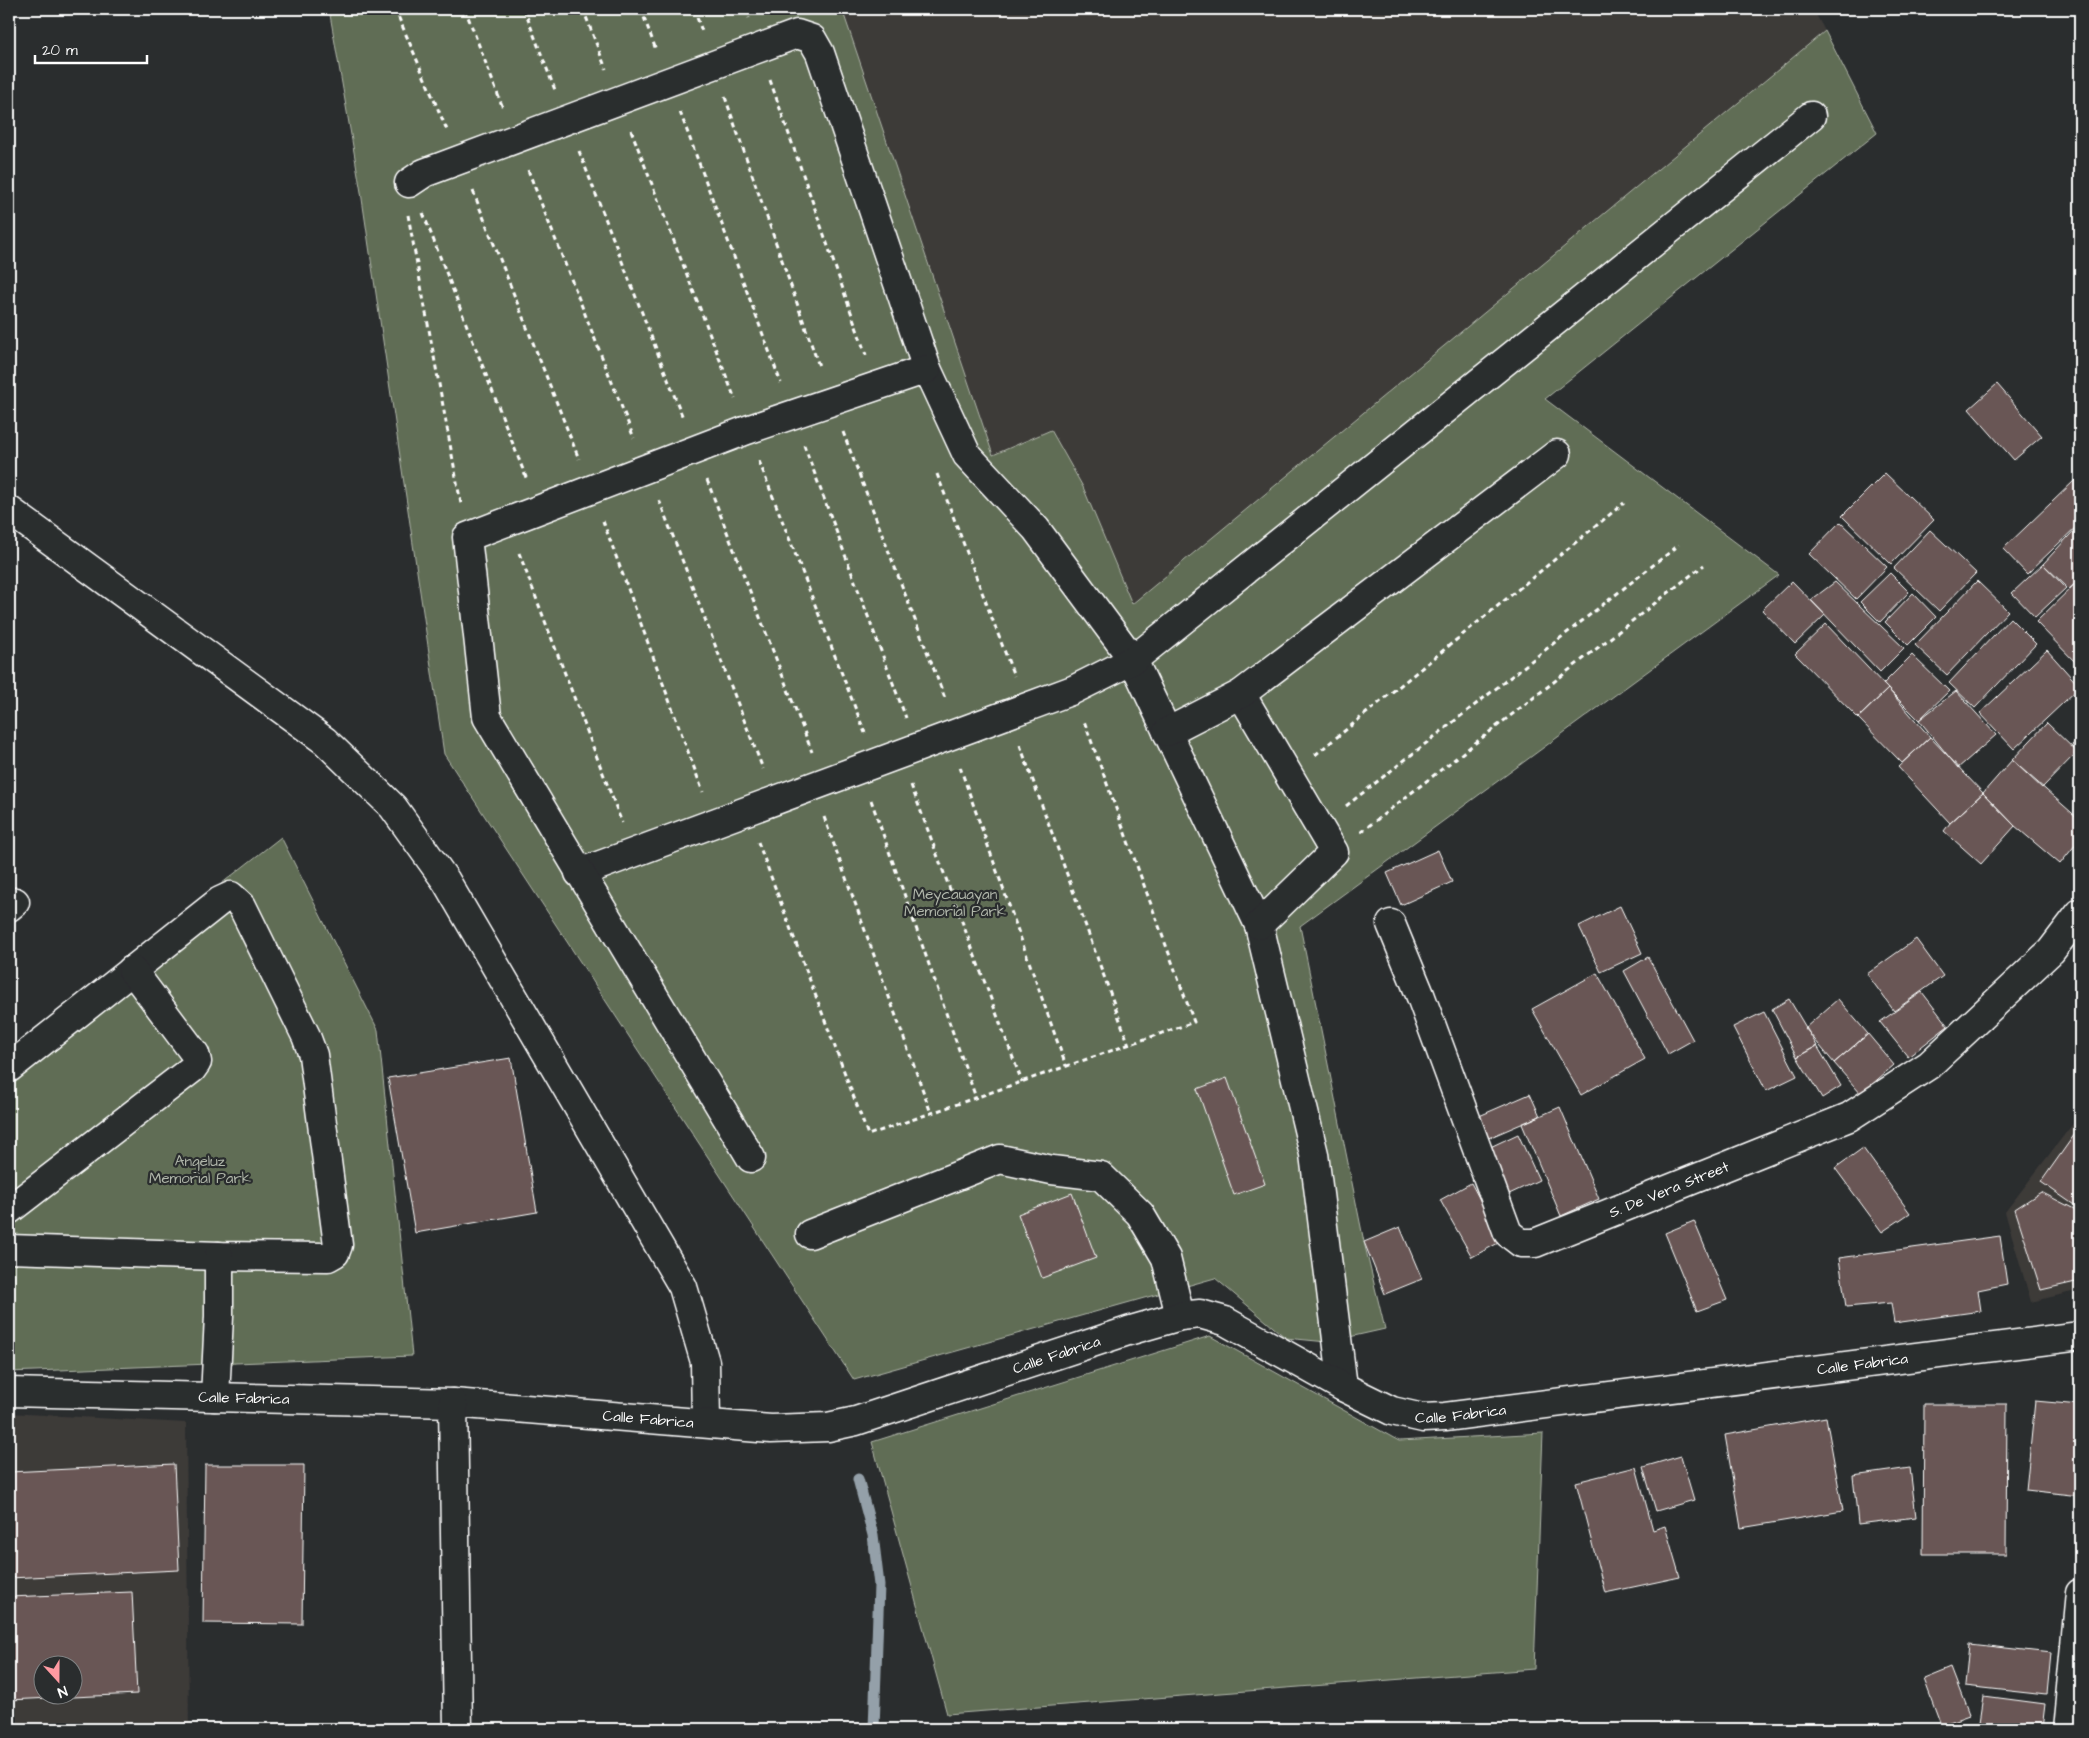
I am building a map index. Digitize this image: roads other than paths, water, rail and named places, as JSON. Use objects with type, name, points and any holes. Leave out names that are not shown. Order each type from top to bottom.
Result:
[{"type":"street","points":[[409,183],[424,173],[797,34],[812,39],[820,53],[927,369],[967,455],[1036,529],[1133,660],[1259,925],[1314,1154],[1343,1386]]},
{"type":"street","points":[[579,873],[1072,690],[1133,660],[1811,116]]},
{"type":"street","points":[[751,1158],[487,717],[467,537],[748,430],[927,369]]},
{"type":"street","points":[[1167,732],[1241,694],[1556,454]]},
{"type":"street","points":[[9,510],[325,741],[393,807],[446,881],[683,1287],[705,1362],[706,1423]]},
{"type":"street","points":[[1241,694],[1334,852],[1259,925]]},
{"type":"street","points":[[9,1068],[220,901],[231,896],[242,906],[306,1036],[313,1055],[338,1245],[335,1253],[328,1257],[219,1256],[9,1249]]},
{"type":"street","name":"S. De Vera Street","points":[[1391,924],[1421,997],[1508,1232],[1521,1243],[1535,1243],[1849,1117],[1929,1065],[2051,951],[2080,912]]},
{"type":"street","points":[[9,1210],[192,1069],[197,1062],[194,1054],[132,970]]},
{"type":"street","points":[[810,1234],[1000,1159],[1052,1170],[1101,1176],[1140,1214],[1166,1258],[1180,1316]]},
{"type":"street","points":[[215,1397],[219,1316],[219,1256]]},
{"type":"street","name":"Calle Fabrica","points":[[9,1392],[454,1404],[771,1429],[828,1427],[856,1421],[1128,1331],[1180,1316],[1200,1314],[1225,1321],[1392,1411],[1423,1418],[1445,1417],[2080,1336]]},
{"type":"street","points":[[454,1404],[458,1729]]},
{"type":"street","points":[[2067,1729],[2080,1593]]},
{"type":"waterway","points":[[858,1479],[873,1535],[879,1585],[874,1729]]},
{"type":"park label","name":"Meycauayan Memorial Park","points":[[955,902]]},
{"type":"park label","name":"Angeluz Memorial Park","points":[[200,1170]]}]
